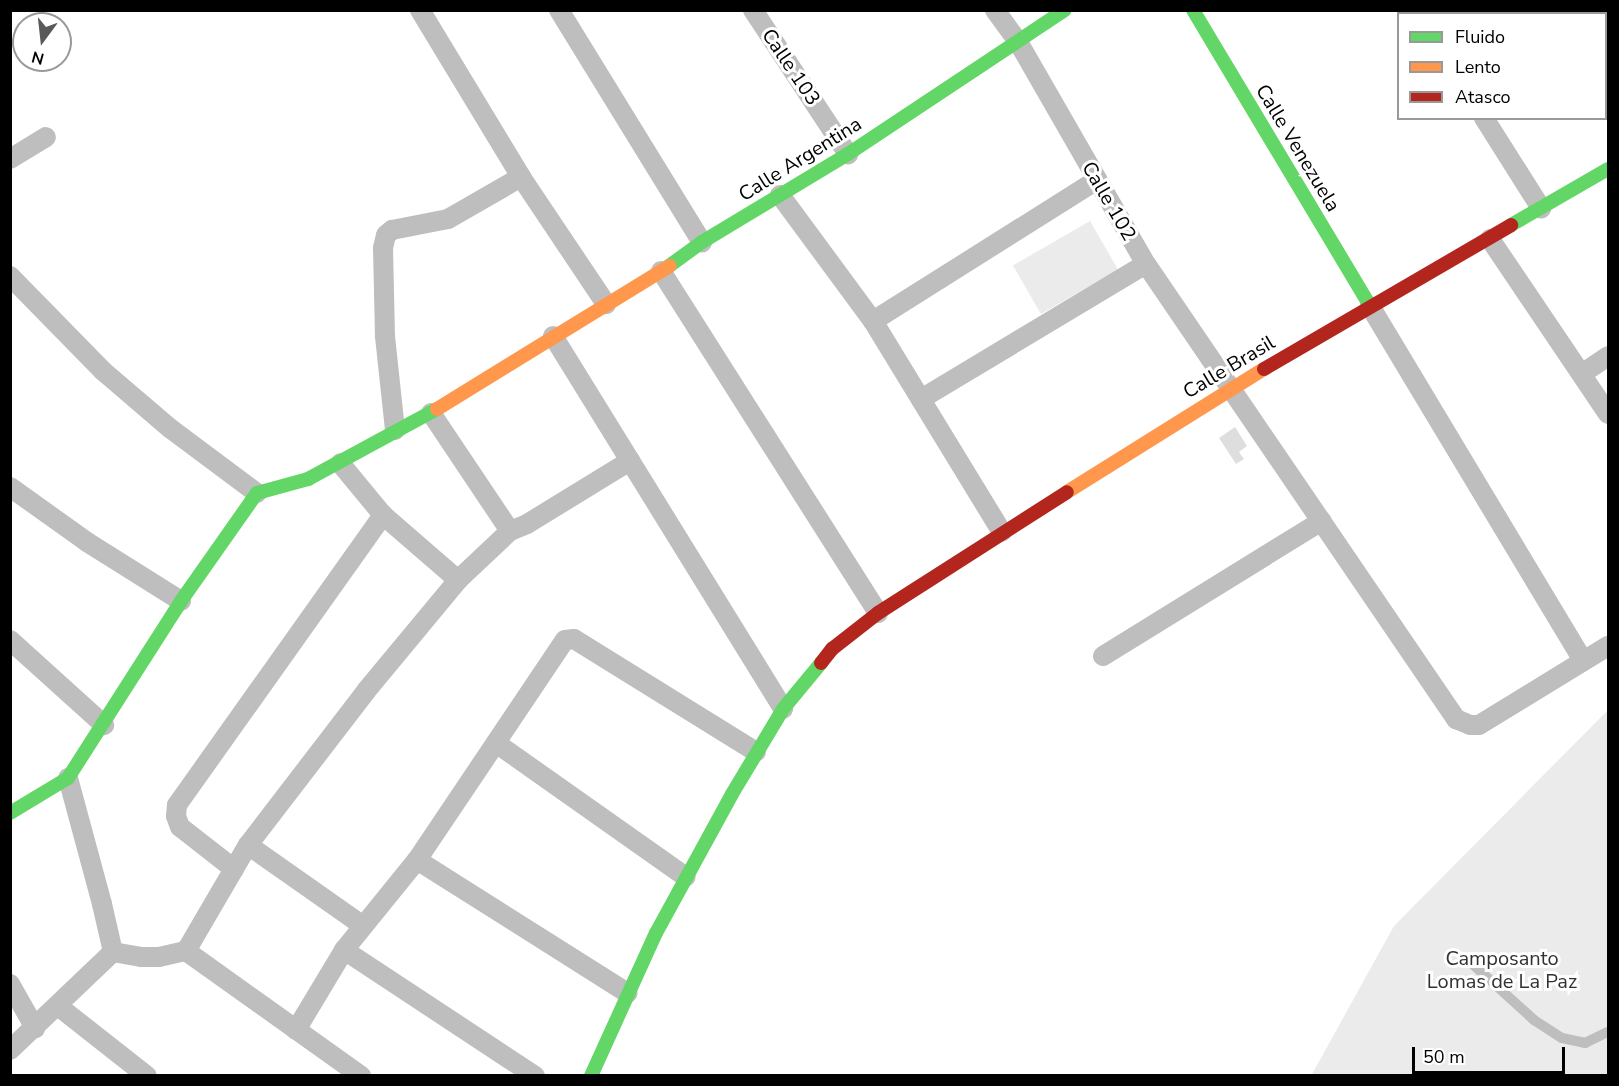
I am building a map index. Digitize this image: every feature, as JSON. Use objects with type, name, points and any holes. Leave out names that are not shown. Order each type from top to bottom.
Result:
[{"type":"street","points":[[420,10],[520,177],[606,304]]},
{"type":"street","points":[[559,10],[702,242]]},
{"type":"street","name":"Calle 102","points":[[995,10],[1017,40],[1146,264],[1456,719],[1470,725],[1479,725],[1608,646]]},
{"type":"street","name":"Calle Argentina","points":[[257,493],[308,480],[395,430],[431,413],[661,271],[702,242],[848,154],[1065,10]]},
{"type":"street","name":"Calle Venezuela","points":[[1193,10],[1370,306]]},
{"type":"street","name":"Calle 103","points":[[759,13],[848,154]]},
{"type":"street","points":[[1485,120],[1541,208]]},
{"type":"street","points":[[10,159],[46,137]]},
{"type":"street","name":"Calle Brasil","points":[[591,1076],[656,933],[756,752],[783,709],[832,649],[878,613],[1231,388],[1608,169]]},
{"type":"street","points":[[395,430],[385,336],[382,248],[386,235],[392,230],[448,219],[520,177]]},
{"type":"street","points":[[873,321],[1097,180]]},
{"type":"street","points":[[780,195],[873,321],[1002,532]]},
{"type":"street","points":[[1490,239],[1583,373],[1608,414]]},
{"type":"street","points":[[921,399],[1146,264]]},
{"type":"street","points":[[661,271],[878,613]]},
{"type":"street","points":[[10,276],[103,371],[171,429],[257,493],[181,601],[104,725],[68,778],[10,813]]},
{"type":"street","points":[[1370,306],[1583,660]]},
{"type":"street","points":[[553,336],[783,709]]},
{"type":"street","points":[[1583,373],[1608,357]]},
{"type":"street","points":[[431,413],[510,531]]},
{"type":"street","points":[[186,951],[248,845],[366,691],[458,580],[510,531],[527,524],[630,461]]},
{"type":"street","points":[[340,463],[383,515],[458,580]]},
{"type":"street","points":[[10,487],[87,542],[181,601]]},
{"type":"street","points":[[234,870],[180,827],[176,816],[177,805],[383,515]]},
{"type":"street","points":[[1104,656],[1322,521]]},
{"type":"street","points":[[296,1030],[344,950],[417,860],[565,640],[574,639],[756,752]]},
{"type":"street","points":[[10,640],[104,725]]},
{"type":"street","points":[[496,743],[686,877]]},
{"type":"street","points":[[68,778],[113,952]]},
{"type":"street","points":[[248,845],[362,925]]},
{"type":"street","points":[[417,860],[627,993]]},
{"type":"street","points":[[344,950],[535,1076]]},
{"type":"street","points":[[113,952],[150,957],[186,951],[296,1030],[348,1072]]},
{"type":"street","points":[[10,1050],[113,952]]},
{"type":"street","points":[[10,984],[35,1028]]},
{"type":"street","points":[[58,1006],[147,1076]]},
{"type":"lane","points":[[1467,959],[1534,1020],[1562,1038],[1585,1043],[1608,1032]]},
{"type":"green space","points":[[1090,221],[1118,269],[1041,314],[1013,266]]},
{"type":"green space","name":"Camposanto Lomas de La Paz","points":[[1608,710],[1608,1075],[1311,1076],[1394,926]]},
{"type":"building","points":[[1235,427],[1247,446],[1239,452],[1244,459],[1236,464],[1219,438]]},
{"type":"traffic: fast","points":[[669,266],[702,242],[848,154],[1065,10]]},
{"type":"traffic: fast","points":[[1193,10],[1370,306]]},
{"type":"traffic: fast","points":[[1511,225],[1608,169]]},
{"type":"traffic: fast","points":[[10,813],[68,778],[181,601],[257,493],[308,479],[437,409]]},
{"type":"traffic: fast","points":[[591,1076],[656,933],[732,794],[783,709],[821,663]]},
{"type":"traffic: slow","points":[[437,409],[669,266]]},
{"type":"traffic: slow","points":[[1067,492],[1264,369]]},
{"type":"traffic: jam","points":[[1264,369],[1511,225]]},
{"type":"traffic: jam","points":[[821,663],[832,649],[878,613],[1067,492]]}]
